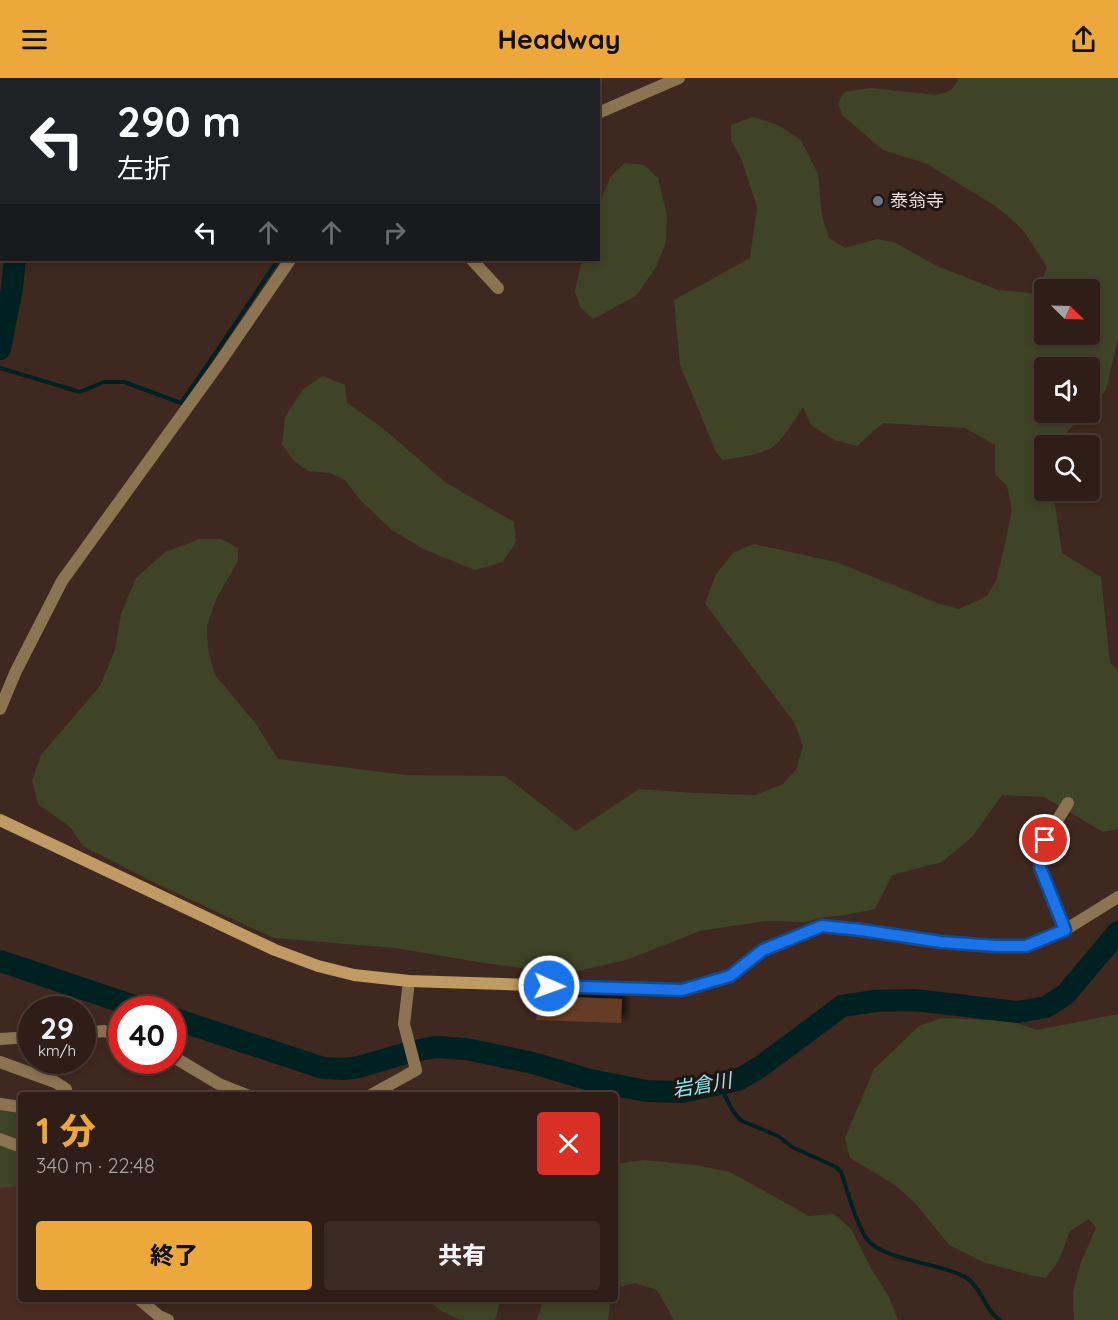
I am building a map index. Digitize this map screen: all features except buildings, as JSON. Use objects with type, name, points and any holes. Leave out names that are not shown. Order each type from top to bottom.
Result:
[{"type":"street","points":[[600,112],[679,78]]},
{"type":"street","points":[[0,709],[16,671],[63,581],[218,365],[289,261]]},
{"type":"street","points":[[473,261],[498,288]]},
{"type":"street","points":[[1065,930],[1040,867],[1045,840],[1068,803]]},
{"type":"street","points":[[0,820],[275,950],[318,966],[354,975],[409,981],[682,990],[730,976],[763,950],[822,926],[941,942],[1026,946],[1065,930],[1118,897]]},
{"type":"street","points":[[376,1092],[416,1070],[404,1024],[409,981]]},
{"type":"street","points":[[0,1039],[18,1038]]},
{"type":"street","points":[[0,1062],[55,1082],[66,1089],[66,1092]]},
{"type":"street","points":[[186,1064],[219,1084],[239,1092]]},
{"type":"street","points":[[0,1104],[18,1107]]},
{"type":"street","points":[[0,1139],[18,1146]]},
{"type":"street","points":[[142,1302],[159,1317],[168,1320]]},
{"type":"shaded area","points":[[0,1175],[18,1178],[18,1302],[136,1302],[155,1320],[0,1320]]},
{"type":"green space","points":[[958,78],[1118,78],[1118,338],[1106,390],[1100,396],[1100,357],[1034,357],[1034,423],[1075,423],[1064,435],[1034,435],[1034,501],[1054,501],[1062,553],[1101,577],[1110,663],[1118,670],[1118,829],[1103,832],[1044,797],[1002,795],[972,837],[942,862],[892,875],[875,909],[805,922],[766,921],[700,931],[626,960],[565,974],[395,948],[274,938],[159,885],[83,846],[70,827],[38,804],[32,781],[41,755],[100,686],[115,650],[121,614],[136,578],[165,552],[200,539],[221,539],[238,548],[238,561],[216,599],[207,626],[208,650],[215,675],[256,724],[278,759],[406,775],[505,776],[576,831],[639,789],[755,795],[783,784],[796,770],[803,746],[794,722],[705,603],[716,574],[734,552],[754,544],[836,562],[940,604],[959,609],[987,596],[996,581],[1012,510],[1007,486],[995,474],[995,445],[965,428],[883,423],[857,446],[834,440],[811,425],[803,407],[786,433],[774,446],[757,453],[723,460],[716,452],[680,365],[674,300],[750,258],[757,207],[742,161],[731,140],[731,125],[753,117],[778,125],[801,140],[818,174],[822,216],[829,238],[845,248],[877,239],[894,242],[937,266],[998,290],[1032,293],[1034,291],[1034,345],[1100,345],[1100,279],[1043,279],[1047,267],[1023,230],[997,207],[927,164],[883,150],[842,115],[838,103],[844,92],[871,88],[937,95],[951,90]]},
{"type":"green space","points":[[625,163],[644,165],[658,178],[667,215],[666,242],[656,267],[636,296],[593,319],[580,307],[575,291],[582,261],[600,261],[600,203],[610,177]]},
{"type":"green space","points":[[323,376],[345,385],[347,403],[384,429],[445,482],[514,522],[516,542],[503,562],[475,570],[423,549],[392,530],[360,500],[345,480],[330,473],[308,471],[294,461],[282,444],[285,417],[303,389]]},
{"type":"green space","points":[[1118,1014],[1118,1320],[1074,1320],[1073,1291],[1081,1262],[1096,1228],[1089,1219],[1070,1231],[1059,1260],[1046,1278],[983,1262],[949,1245],[916,1204],[895,1185],[850,1158],[845,1138],[874,1069],[919,1026],[942,1018],[1010,1021],[1037,1030]]},
{"type":"green space","points":[[0,1097],[18,1102],[18,1186],[0,1188]]},
{"type":"green space","points":[[643,1160],[695,1165],[730,1172],[809,1216],[834,1214],[851,1229],[889,1297],[898,1320],[674,1320],[657,1290],[635,1283],[618,1287],[618,1164]]},
{"type":"green space","points":[[430,1302],[500,1302],[495,1320],[461,1320],[441,1311]]},
{"type":"green space","points":[[543,1302],[611,1302],[608,1320],[537,1320]]},
{"type":"waterway","points":[[0,349],[15,261]]},
{"type":"waterway","points":[[0,368],[80,392],[104,382],[124,382],[181,403],[277,261]]},
{"type":"waterway","name":"岩倉川","points":[[186,1023],[323,1068],[359,1067],[435,1047],[466,1049],[533,1063],[590,1080],[646,1091],[682,1092],[738,1080],[760,1067],[842,1006],[875,1001],[914,1000],[1018,1012],[1046,1007],[1066,994],[1118,932]]},
{"type":"waterway","name":"岩倉川","points":[[0,961],[108,997]]},
{"type":"waterway","points":[[720,1084],[732,1109],[742,1121],[778,1136],[792,1147],[836,1167],[841,1172],[858,1223],[866,1238],[874,1246],[885,1252],[965,1277],[976,1287],[992,1313],[1000,1320]]},
{"type":"place","name":"泰翁寺","points":[[878,201]]},
{"type":"route","points":[[549,986],[682,990],[730,976],[763,950],[822,926],[941,942],[1026,946],[1065,930],[1040,867],[1045,840]]}]
